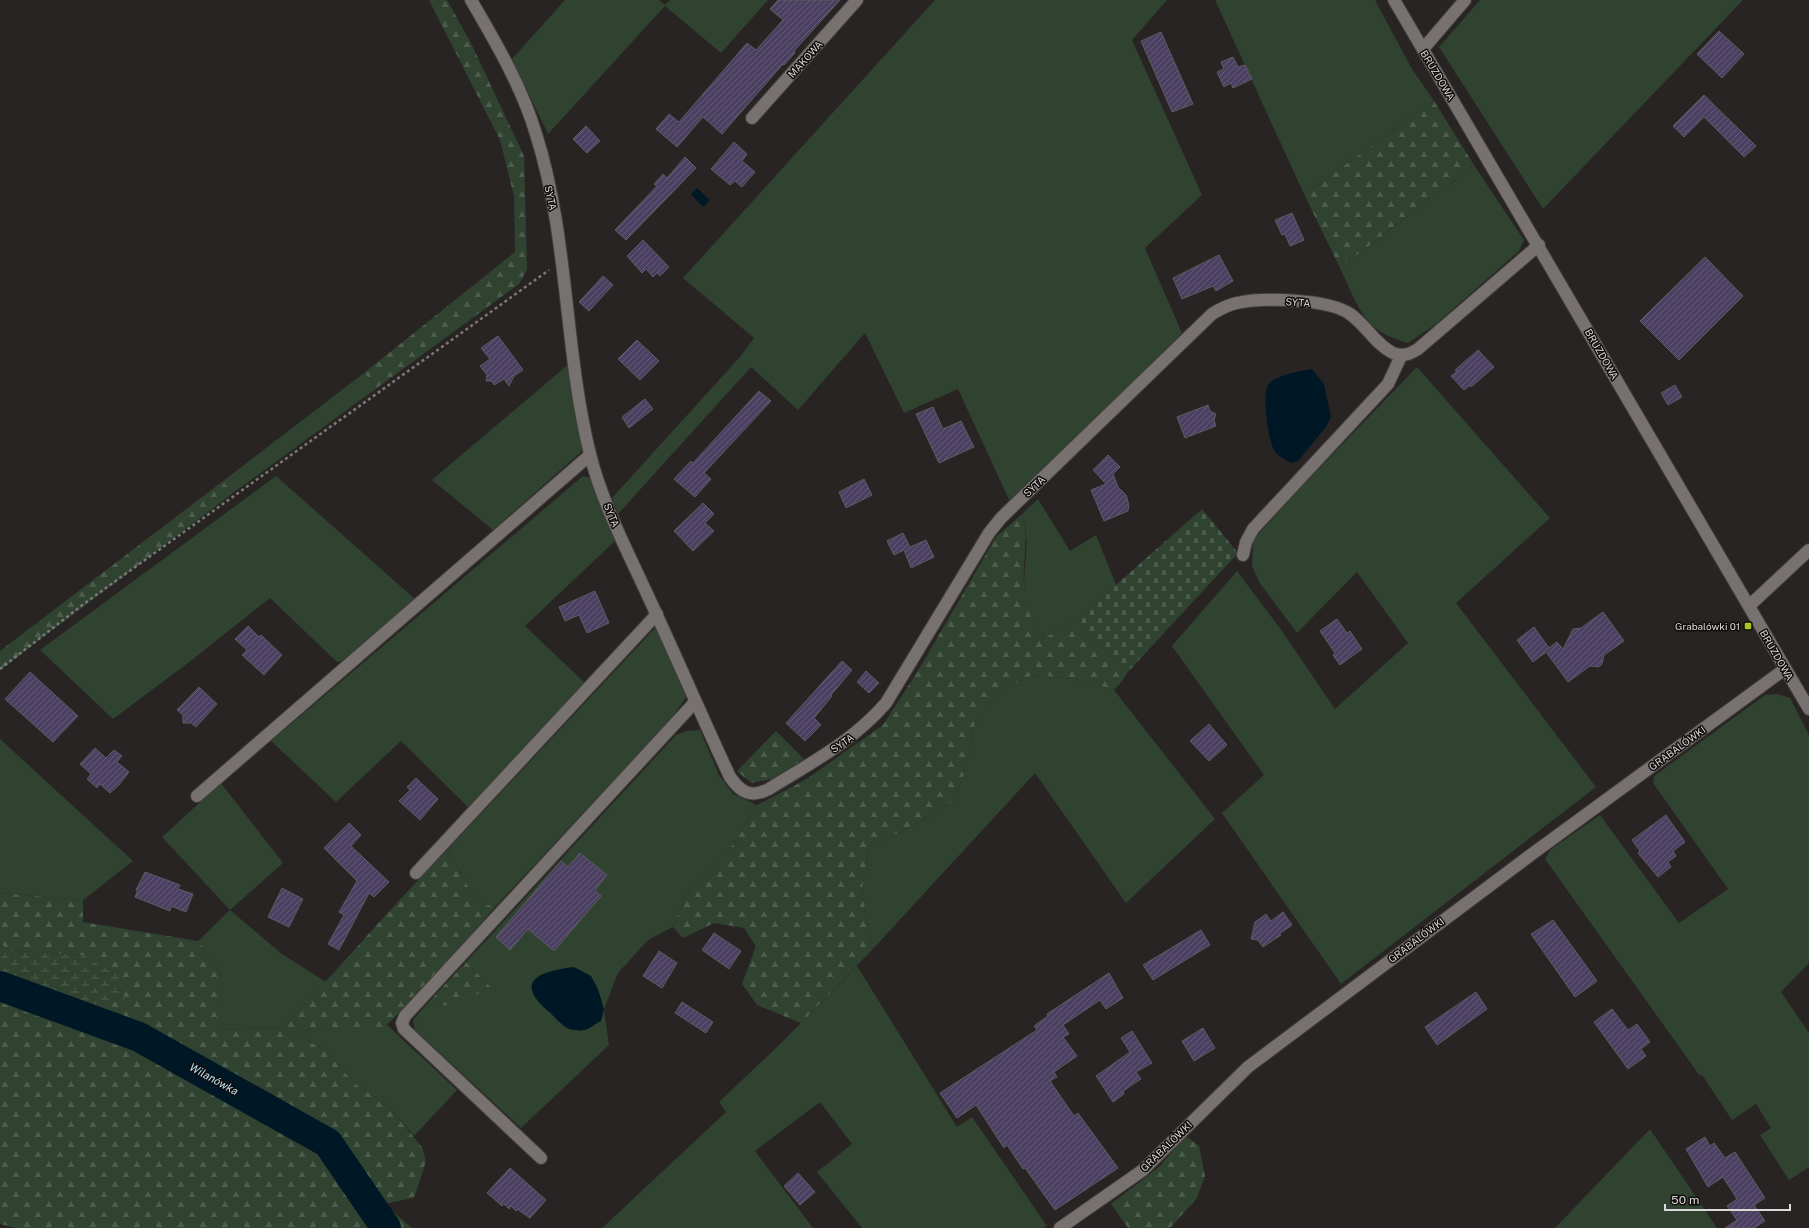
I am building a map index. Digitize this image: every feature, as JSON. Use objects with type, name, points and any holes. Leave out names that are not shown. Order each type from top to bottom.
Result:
[{"type":"street","name":"SYTA","points":[[472,0],[505,61],[527,109],[536,134],[557,225],[580,401],[590,455],[604,495],[619,532],[730,777],[736,786],[750,794],[761,793],[769,789],[856,734],[886,703],[989,533],[1001,518],[1212,314],[1226,306],[1258,300],[1293,301],[1339,308],[1357,319],[1382,346],[1392,353],[1401,356]]},
{"type":"street","name":"MAKOWA","points":[[752,118],[858,0]]},
{"type":"street","name":"BRUZDOWA","points":[[1394,0],[1539,245],[1809,709]]},
{"type":"street","points":[[1422,49],[1465,0]]},
{"type":"street","points":[[1243,555],[1246,542],[1253,529],[1388,384],[1401,356],[1410,354],[1418,349],[1539,245]]},
{"type":"street","points":[[197,796],[590,455]]},
{"type":"street","points":[[1749,606],[1809,550]]},
{"type":"street","points":[[416,873],[656,614]]},
{"type":"street","name":"GRABALÓWKI","points":[[1060,1228],[1143,1170],[1248,1067],[1532,854],[1786,669]]},
{"type":"street","points":[[541,1158],[404,1029],[402,1022],[405,1016],[695,702]]},
{"type":"path","points":[[0,669],[85,603],[562,261]]},
{"type":"green space","points":[[429,0],[447,0],[471,43],[524,156],[527,270],[519,284],[377,388],[364,373],[515,252],[514,196],[500,140]]},
{"type":"green space","points":[[565,0],[659,0],[665,5],[670,0],[768,0],[721,53],[665,6],[548,134],[512,59]]},
{"type":"green space","points":[[935,0],[1167,0],[1132,40],[1202,195],[1145,248],[1182,333],[1011,504],[958,389],[904,413],[865,333],[798,410],[751,367],[618,514],[612,498],[739,358],[754,338],[683,278]]},
{"type":"green space","points":[[1215,0],[1375,0],[1412,69],[1434,101],[1304,194]]},
{"type":"green space","points":[[1480,0],[1743,0],[1543,209],[1439,47]]},
{"type":"green space","points":[[1434,101],[1474,165],[1340,268],[1304,194]]},
{"type":"green space","points":[[1474,165],[1524,240],[1519,251],[1436,324],[1408,343],[1383,333],[1374,327],[1361,311],[1340,268]]},
{"type":"green space","points":[[570,363],[582,451],[493,530],[432,480]]},
{"type":"green space","points":[[1417,367],[1550,518],[1456,603],[1596,787],[1341,984],[1222,813],[1264,775],[1172,646],[1237,571],[1282,631],[1335,709],[1408,643],[1357,572],[1297,633],[1259,582],[1252,566],[1253,540],[1300,488]]},
{"type":"green space","points":[[364,373],[377,388],[233,493],[223,481]]},
{"type":"green space","points":[[276,476],[415,599],[342,661],[337,662],[270,598],[188,663],[113,719],[40,650]]},
{"type":"green space","points":[[583,476],[590,478],[615,541],[525,626],[585,683],[469,808],[401,741],[336,802],[271,741]]},
{"type":"green space","points":[[223,481],[233,493],[0,670],[0,651]]},
{"type":"green space","points":[[1038,499],[1070,551],[1096,535],[1116,585],[1075,621],[1040,640],[1031,619],[1025,597],[1024,581],[1026,530],[1022,514]]},
{"type":"green space","points":[[1202,509],[1238,553],[1127,673],[1075,621]]},
{"type":"green space","points":[[1022,514],[1026,540],[1024,584],[1026,599],[1029,613],[1040,640],[1075,621],[1127,673],[1114,690],[1076,679],[1032,675],[997,693],[974,726],[963,778],[951,803],[907,829],[869,846],[862,890],[872,950],[801,1023],[757,1005],[742,984],[756,946],[744,928],[714,923],[683,938],[673,927],[685,897],[736,841],[757,805],[805,780],[883,725],[919,669],[996,537]]},
{"type":"green space","points":[[656,627],[686,697],[671,719],[495,907],[476,901],[448,849]]},
{"type":"green space","points":[[1032,675],[1076,679],[1114,690],[1215,819],[1126,903],[1035,773],[872,950],[862,890],[869,846],[907,829],[951,803],[963,778],[974,726],[997,693]]},
{"type":"green space","points":[[1777,694],[1790,698],[1809,735],[1809,963],[1781,992],[1809,1033],[1809,1167],[1789,1180],[1760,1135],[1771,1128],[1756,1104],[1732,1120],[1702,1075],[1700,1076],[1545,859],[1550,850],[1600,815],[1679,923],[1728,889],[1653,783],[1654,776],[1765,695]]},
{"type":"green space","points":[[700,730],[719,775],[733,794],[757,805],[736,841],[685,897],[673,927],[648,940],[618,973],[604,1009],[609,1045],[521,1128],[415,1030],[413,1020],[425,1006],[439,1005],[491,987],[466,962],[676,735],[686,731]]},
{"type":"green space","points":[[776,731],[804,759],[772,779],[751,783],[737,771]]},
{"type":"green space","points":[[0,739],[133,861],[83,900],[0,893]]},
{"type":"green space","points":[[221,783],[283,863],[230,910],[162,837]]},
{"type":"green space","points":[[448,849],[476,901],[495,907],[386,1025],[376,1031],[366,1033],[315,1028],[295,1034],[323,1049],[357,1085],[389,1107],[422,1147],[426,1161],[413,1198],[384,1204],[412,1228],[16,1228],[0,1224],[0,1000],[7,1001],[29,1018],[82,955],[16,951],[0,945],[0,893],[83,900],[83,922],[198,941],[222,976],[220,1030],[283,1027]]},
{"type":"green space","points":[[230,910],[282,954],[326,982],[283,1027],[219,1030],[222,976],[198,941]]},
{"type":"green space","points":[[0,945],[16,951],[82,955],[120,976],[125,999],[29,1018],[7,1001],[0,1000]]},
{"type":"green space","points":[[466,962],[491,987],[457,1005],[425,1006]]},
{"type":"green space","points":[[857,966],[957,1127],[972,1117],[1047,1226],[1043,1228],[862,1228],[817,1172],[852,1144],[820,1102],[755,1151],[813,1228],[602,1228],[726,1112],[719,1102],[778,1046]]},
{"type":"green space","points":[[386,1024],[457,1090],[414,1136],[389,1107],[357,1085],[323,1049],[295,1034],[318,1028],[363,1032],[374,1030]]},
{"type":"green space","points":[[1650,1129],[1717,1228],[1555,1228]]},
{"type":"green space","points":[[1186,1136],[1199,1146],[1205,1176],[1197,1198],[1170,1228],[1128,1228],[1111,1204],[1159,1167]]},
{"type":"water","points":[[697,188],[710,200],[703,207],[691,194]]},
{"type":"water","points":[[1312,369],[1324,384],[1331,417],[1326,427],[1298,461],[1291,463],[1277,454],[1272,444],[1265,406],[1267,389],[1269,384],[1277,378]]},
{"type":"water","points":[[574,967],[591,976],[598,989],[604,1009],[601,1021],[583,1030],[566,1028],[537,1000],[532,991],[532,984],[536,978],[543,974]]},
{"type":"building","points":[[778,0],[840,0],[794,51],[795,53],[784,65],[783,64],[722,134],[703,117],[677,147],[656,129],[669,114],[679,122],[747,43],[756,50],[783,20],[770,9]]},
{"type":"building","points":[[1719,31],[1744,54],[1722,78],[1697,54]]},
{"type":"building","points":[[1161,32],[1193,104],[1172,112],[1141,41]]},
{"type":"building","points":[[1233,57],[1238,67],[1245,65],[1252,79],[1233,88],[1231,83],[1224,87],[1217,72],[1224,69],[1221,62]]},
{"type":"building","points":[[1704,95],[1756,146],[1744,157],[1704,117],[1684,137],[1673,126]]},
{"type":"building","points":[[586,126],[600,141],[587,153],[573,139]]},
{"type":"building","points":[[734,142],[747,154],[742,161],[755,172],[742,187],[735,181],[730,185],[711,169]]},
{"type":"building","points":[[685,157],[696,168],[626,240],[615,230],[657,186],[654,184],[663,174],[667,178]]},
{"type":"building","points":[[1292,213],[1304,240],[1290,246],[1285,234],[1282,235],[1275,220]]},
{"type":"building","points":[[643,240],[669,267],[660,276],[657,273],[653,277],[646,269],[642,273],[627,256]]},
{"type":"building","points":[[1219,255],[1233,281],[1216,291],[1213,286],[1182,299],[1173,278]]},
{"type":"building","points":[[1705,257],[1743,296],[1679,360],[1640,321]]},
{"type":"building","points":[[603,276],[613,285],[589,311],[579,302]]},
{"type":"building","points":[[498,336],[523,370],[514,376],[509,386],[504,379],[494,385],[492,381],[486,381],[487,375],[480,366],[490,359],[481,348]]},
{"type":"building","points":[[637,340],[659,361],[640,380],[618,359]]},
{"type":"building","points":[[1478,350],[1494,367],[1471,387],[1470,385],[1464,390],[1451,376],[1457,371],[1455,370]]},
{"type":"building","points":[[1675,385],[1682,397],[1668,405],[1661,393]]},
{"type":"building","points":[[759,391],[771,401],[704,473],[711,479],[695,497],[674,479],[691,461],[693,463]]},
{"type":"building","points":[[645,399],[653,409],[629,428],[622,417]]},
{"type":"building","points":[[1208,405],[1210,411],[1216,414],[1214,420],[1216,426],[1185,438],[1177,417]]},
{"type":"building","points":[[933,407],[943,429],[961,421],[974,447],[939,463],[916,414]]},
{"type":"building","points":[[1108,455],[1120,467],[1113,474],[1118,487],[1126,495],[1129,505],[1128,511],[1104,521],[1091,490],[1106,484],[1093,470]]},
{"type":"building","points":[[864,479],[872,495],[846,508],[839,492]]},
{"type":"building","points":[[703,503],[714,514],[705,523],[714,531],[693,551],[674,531]]},
{"type":"building","points":[[903,533],[910,547],[926,540],[934,557],[911,568],[904,550],[894,555],[887,541]]},
{"type":"building","points":[[595,591],[609,623],[587,633],[579,615],[565,621],[559,607]]},
{"type":"building","points":[[1603,612],[1624,641],[1604,655],[1602,664],[1599,667],[1590,666],[1568,682],[1546,652],[1533,662],[1517,640],[1534,627],[1549,648],[1557,642],[1563,649],[1573,629],[1581,628]]},
{"type":"building","points":[[1337,619],[1347,633],[1350,631],[1362,649],[1340,665],[1333,655],[1335,653],[1320,631]]},
{"type":"building","points":[[248,626],[259,637],[261,635],[282,655],[264,675],[242,655],[247,650],[235,639]]},
{"type":"building","points":[[842,661],[852,670],[814,718],[821,725],[805,741],[786,723]]},
{"type":"building","points":[[866,671],[879,683],[869,693],[857,682]]},
{"type":"building","points":[[30,672],[78,716],[53,742],[5,699]]},
{"type":"building","points":[[199,687],[217,704],[196,727],[191,723],[183,723],[183,715],[177,710]]},
{"type":"building","points":[[1209,724],[1227,745],[1209,761],[1190,741]]},
{"type":"building","points":[[95,748],[106,758],[114,750],[122,756],[117,762],[129,772],[119,785],[110,793],[100,784],[97,788],[87,779],[91,774],[80,764]]},
{"type":"building","points":[[416,778],[438,799],[420,820],[399,801],[410,790],[407,787]]},
{"type":"building","points":[[1666,815],[1685,842],[1673,851],[1676,856],[1668,862],[1671,867],[1658,877],[1638,853],[1640,851],[1632,840]]},
{"type":"building","points":[[349,823],[361,835],[351,846],[389,882],[374,897],[369,893],[339,950],[328,944],[344,915],[339,912],[357,881],[324,848]]},
{"type":"building","points":[[580,853],[607,875],[595,890],[601,896],[554,951],[528,929],[510,950],[496,937],[561,861],[568,867]]},
{"type":"building","points":[[145,872],[180,885],[178,889],[193,894],[186,912],[171,906],[170,911],[135,897],[138,890],[136,890]]},
{"type":"building","points":[[282,888],[303,899],[289,927],[268,917]]},
{"type":"building","points":[[1283,912],[1292,925],[1279,934],[1281,935],[1263,947],[1258,940],[1251,939],[1255,922],[1266,914],[1271,921]]},
{"type":"building","points":[[1553,920],[1597,981],[1575,997],[1531,934]]},
{"type":"building","points":[[1201,930],[1210,945],[1153,980],[1143,965]]},
{"type":"building","points":[[714,933],[741,951],[729,969],[702,950]]},
{"type":"building","points":[[659,951],[677,963],[662,988],[643,976]]},
{"type":"building","points":[[1109,973],[1123,998],[1106,1009],[1100,1000],[1063,1025],[1069,1034],[1063,1037],[1077,1056],[1054,1072],[1057,1077],[1050,1081],[1074,1116],[1078,1113],[1118,1168],[1055,1210],[1025,1168],[1023,1169],[1007,1145],[1004,1148],[976,1105],[957,1118],[940,1093],[1037,1030],[1034,1026],[1048,1016],[1047,1014]]},
{"type":"building","points":[[1476,992],[1487,1009],[1437,1045],[1425,1027]]},
{"type":"building","points":[[682,1002],[713,1022],[706,1033],[675,1013]]},
{"type":"building","points":[[1612,1009],[1628,1030],[1637,1024],[1650,1042],[1641,1049],[1646,1056],[1628,1069],[1594,1022]]},
{"type":"building","points":[[1203,1028],[1215,1048],[1194,1061],[1182,1041]]},
{"type":"building","points":[[1132,1031],[1152,1063],[1136,1072],[1141,1079],[1123,1091],[1124,1094],[1113,1102],[1096,1076],[1130,1052],[1121,1038]]},
{"type":"building","points":[[1705,1137],[1710,1146],[1714,1143],[1725,1158],[1735,1152],[1765,1198],[1754,1205],[1765,1221],[1754,1228],[1725,1228],[1737,1220],[1727,1206],[1737,1199],[1723,1177],[1708,1187],[1686,1149]]},
{"type":"building","points":[[510,1168],[546,1200],[530,1218],[517,1209],[516,1211],[511,1206],[509,1209],[504,1204],[502,1206],[487,1193]]},
{"type":"building","points":[[798,1173],[815,1192],[800,1205],[784,1186]]},
{"type":"waterway","name":"Wilanówka","points":[[0,986],[139,1037],[328,1143],[386,1228]]},
{"type":"place","name":"Grabalówki 01","points":[[1748,626]]}]
